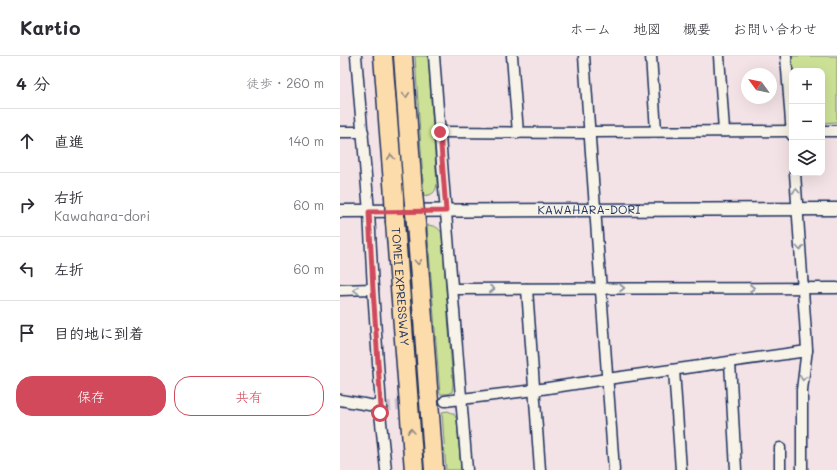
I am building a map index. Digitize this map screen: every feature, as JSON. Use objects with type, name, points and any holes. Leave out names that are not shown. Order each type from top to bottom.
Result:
[{"type":"highway","name":"TOMEI EXPRESSWAY","points":[[383,56],[414,470]]},
{"type":"highway","name":"TOMEI EXPRESSWAY","points":[[403,56],[434,470]]},
{"type":"street","points":[[356,56],[369,212],[381,407],[380,413],[386,470]]},
{"type":"street","points":[[434,56],[467,470]]},
{"type":"street","points":[[512,56],[518,133]]},
{"type":"street","points":[[584,56],[614,470]]},
{"type":"street","points":[[651,56],[656,132]]},
{"type":"street","points":[[718,56],[724,131]]},
{"type":"street","points":[[786,56],[790,104]]},
{"type":"street","points":[[440,132],[590,133],[789,131]]},
{"type":"street","points":[[825,131],[837,131]]},
{"type":"street","points":[[340,132],[363,132]]},
{"type":"street","points":[[795,176],[807,351],[802,390],[802,470]]},
{"type":"street","name":"KAWAHARA-DORI","points":[[340,212],[837,209]]},
{"type":"street","points":[[453,289],[837,288]]},
{"type":"street","points":[[340,290],[373,289]]},
{"type":"street","points":[[528,289],[540,470]]},
{"type":"street","points":[[445,401],[535,390],[807,351]]},
{"type":"street","points":[[730,362],[736,470]]},
{"type":"street","points":[[674,370],[681,470]]},
{"type":"street","points":[[340,400],[381,407]]},
{"type":"street","points":[[780,448],[780,470]]},
{"type":"green space","points":[[415,56],[428,56],[437,184],[433,193],[424,196]]},
{"type":"green space","points":[[792,56],[837,56],[837,122],[825,123],[825,68],[793,68]]},
{"type":"green space","points":[[427,225],[436,227],[442,234],[453,385],[452,392],[447,394],[440,394]]},
{"type":"green space","points":[[448,411],[454,414],[457,420],[461,470],[446,470],[442,412]]},
{"type":"tunnel","points":[[381,407],[445,401]]},
{"type":"route","points":[[380,413],[381,407],[369,212],[446,211],[440,132]]}]
